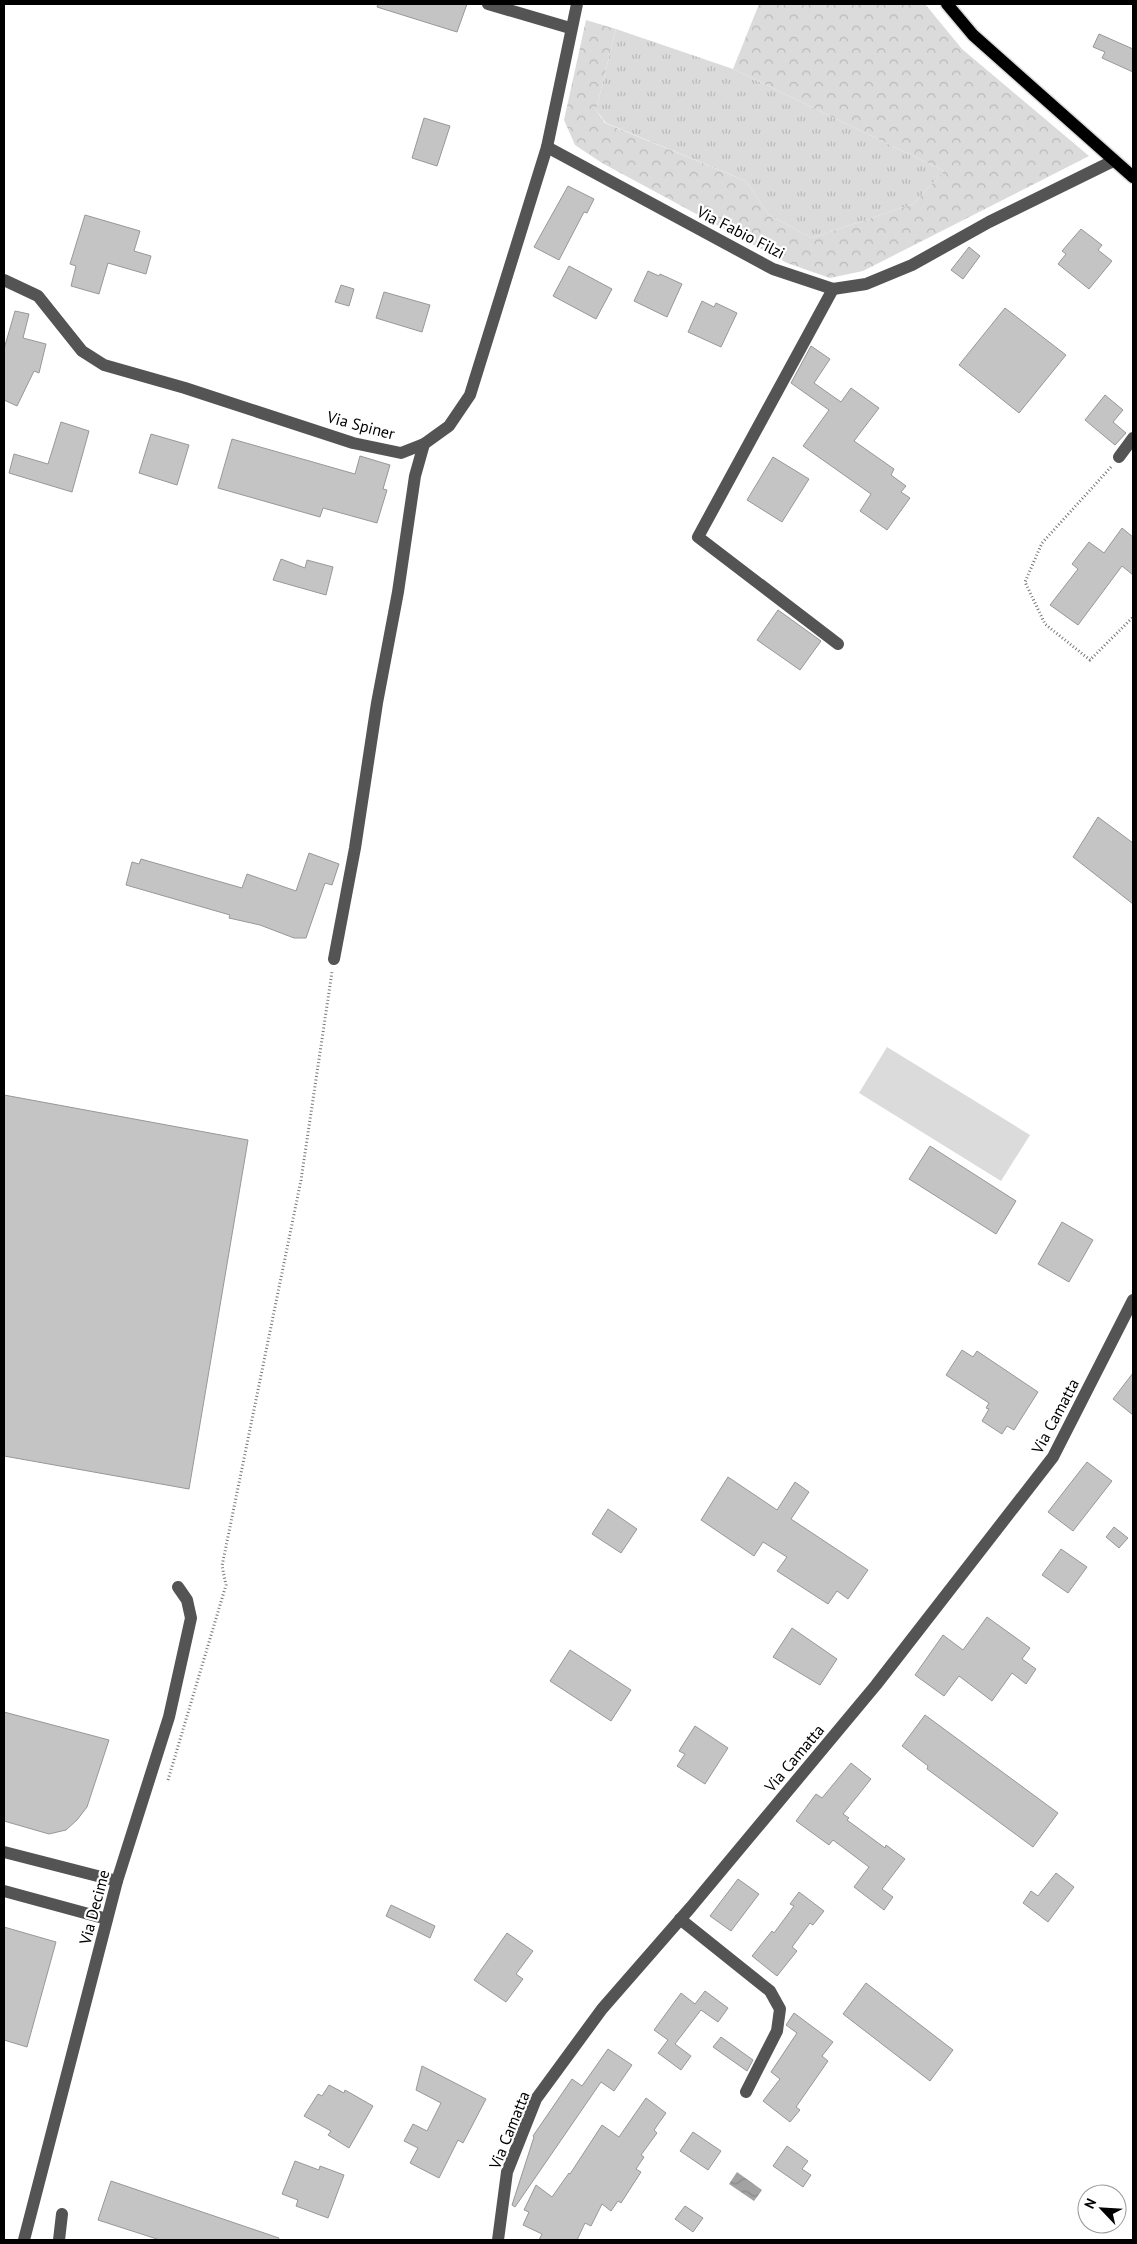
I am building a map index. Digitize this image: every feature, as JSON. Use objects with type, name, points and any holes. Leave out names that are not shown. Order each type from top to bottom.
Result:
[{"type":"main road","points":[[947,4],[973,35],[1133,177]]},
{"type":"street","points":[[488,4],[570,28]]},
{"type":"street","points":[[548,147],[570,28],[577,4]]},
{"type":"street","name":"Via Fabio Filzi","points":[[548,147],[773,269],[833,289],[866,284],[912,265],[989,222],[1113,161]]},
{"type":"street","name":"Via Spiner","points":[[4,280],[38,296],[82,351],[104,365],[194,391],[353,443],[401,453],[424,444],[449,426],[470,395],[548,147]]},
{"type":"street","points":[[833,289],[698,537],[838,644]]},
{"type":"street","points":[[1119,457],[1133,438]]},
{"type":"street","points":[[334,959],[355,848],[377,703],[398,592],[415,476],[424,444]]},
{"type":"street","name":"Via Camatta","points":[[498,2240],[507,2172],[536,2099],[602,2008],[680,1919],[876,1685],[1053,1457],[1133,1300]]},
{"type":"street","name":"Via Decime","points":[[24,2240],[117,1881],[169,1717],[191,1618],[187,1600],[178,1587]]},
{"type":"street","points":[[4,1852],[117,1881]]},
{"type":"street","points":[[4,1891],[107,1919]]},
{"type":"street","points":[[680,1919],[770,1990],[780,2009],[777,2031],[746,2092]]},
{"type":"street","points":[[59,2240],[62,2214]]},
{"type":"path","points":[[1119,457],[1042,543],[1025,582],[1045,624],[1090,660],[1133,616]]},
{"type":"path","points":[[168,1780],[226,1584],[222,1566],[301,1180],[334,959]]},
{"type":"green space","points":[[759,4],[925,4],[962,49],[1089,156],[863,271],[830,278],[787,263],[602,163],[575,145],[564,120],[586,20],[616,29],[596,110],[605,123],[746,181],[769,215],[812,238],[913,204],[944,171],[733,69]]},
{"type":"green space","points":[[616,29],[733,69],[944,171],[913,204],[812,238],[769,215],[746,181],[606,123],[596,110]]},
{"type":"green space","points":[[887,1047],[1030,1135],[1001,1181],[859,1093]]},
{"type":"water","points":[[737,2172],[762,2190],[754,2201],[729,2184]]},
{"type":"building","points":[[378,4],[467,4],[457,32],[377,7]]},
{"type":"building","points":[[1099,34],[1133,49],[1133,72],[1102,58],[1105,52],[1093,47]]},
{"type":"building","points":[[424,118],[450,126],[437,166],[412,158]]},
{"type":"building","points":[[568,186],[594,199],[587,213],[584,212],[559,260],[534,247]]},
{"type":"building","points":[[85,215],[140,231],[134,251],[151,256],[146,274],[108,263],[99,294],[71,286],[76,266],[70,264]]},
{"type":"building","points":[[1081,229],[1102,245],[1098,250],[1112,261],[1089,289],[1058,264],[1066,254],[1062,251]]},
{"type":"building","points":[[969,247],[980,256],[963,279],[951,270]]},
{"type":"building","points":[[569,266],[612,289],[596,319],[553,296]]},
{"type":"building","points":[[648,271],[682,284],[667,317],[634,301]]},
{"type":"building","points":[[341,285],[354,289],[349,306],[335,302]]},
{"type":"building","points":[[384,292],[430,305],[422,332],[376,318]]},
{"type":"building","points":[[702,301],[714,307],[716,303],[737,313],[721,347],[688,332]]},
{"type":"building","points":[[1005,308],[1066,355],[1019,413],[959,365]]},
{"type":"building","points":[[15,311],[29,314],[23,338],[46,344],[39,373],[34,371],[17,406],[4,400],[4,349]]},
{"type":"building","points":[[811,346],[830,359],[814,383],[841,402],[851,388],[879,408],[854,441],[894,469],[891,475],[906,486],[901,492],[910,498],[887,530],[860,511],[871,494],[803,446],[829,410],[791,383]]},
{"type":"building","points":[[1105,395],[1123,410],[1113,422],[1126,433],[1115,445],[1085,420]]},
{"type":"building","points":[[61,422],[89,431],[72,492],[9,473],[14,454],[48,464]]},
{"type":"building","points":[[151,434],[189,445],[177,485],[139,473]]},
{"type":"building","points":[[232,439],[355,474],[360,456],[390,465],[383,489],[387,490],[377,523],[323,508],[320,517],[218,488]]},
{"type":"building","points":[[773,457],[809,479],[782,522],[747,500]]},
{"type":"building","points":[[1122,528],[1133,537],[1133,575],[1122,566],[1078,625],[1050,605],[1078,569],[1072,564],[1089,542],[1104,553]]},
{"type":"building","points":[[281,559],[305,568],[307,560],[333,567],[326,595],[273,580]]},
{"type":"building","points":[[778,610],[821,641],[800,670],[757,640]]},
{"type":"building","points":[[1098,817],[1133,843],[1133,904],[1073,857]]},
{"type":"building","points":[[309,853],[339,864],[332,885],[325,883],[306,938],[294,938],[260,925],[229,918],[230,915],[126,885],[132,862],[139,864],[141,859],[242,888],[247,874],[296,891]]},
{"type":"building","points":[[4,1095],[248,1140],[189,1489],[4,1456]]},
{"type":"building","points":[[930,1146],[1016,1201],[996,1234],[909,1179]]},
{"type":"building","points":[[1062,1222],[1093,1240],[1069,1282],[1038,1264]]},
{"type":"building","points":[[962,1350],[973,1357],[977,1351],[1038,1392],[1014,1430],[1007,1426],[1002,1434],[982,1421],[989,1409],[986,1408],[989,1403],[946,1375]]},
{"type":"building","points":[[1133,1373],[1133,1415],[1113,1399]]},
{"type":"building","points":[[1087,1462],[1112,1481],[1073,1531],[1048,1512]]},
{"type":"building","points":[[728,1477],[777,1510],[795,1482],[809,1492],[791,1519],[868,1570],[848,1599],[837,1591],[828,1604],[777,1571],[787,1557],[763,1542],[754,1556],[701,1520]]},
{"type":"building","points":[[608,1509],[637,1529],[621,1553],[592,1534]]},
{"type":"building","points":[[1114,1527],[1128,1538],[1119,1548],[1106,1537]]},
{"type":"building","points":[[1061,1549],[1087,1567],[1068,1593],[1042,1575]]},
{"type":"building","points":[[987,1617],[1030,1648],[1022,1659],[1036,1669],[1026,1684],[1012,1673],[992,1701],[959,1676],[944,1696],[915,1675],[943,1635],[963,1650]]},
{"type":"building","points":[[792,1628],[837,1659],[820,1685],[773,1657]]},
{"type":"building","points":[[570,1650],[631,1690],[611,1721],[550,1681]]},
{"type":"building","points":[[4,1712],[109,1740],[87,1807],[66,1830],[49,1834],[4,1821]]},
{"type":"building","points":[[925,1715],[1058,1813],[1033,1847],[927,1769],[928,1766],[902,1746]]},
{"type":"building","points":[[695,1726],[728,1748],[705,1784],[677,1766],[685,1754],[679,1751]]},
{"type":"building","points":[[851,1763],[871,1779],[843,1814],[849,1818],[847,1820],[885,1848],[886,1845],[905,1859],[882,1889],[893,1897],[884,1910],[854,1887],[869,1867],[833,1840],[829,1845],[796,1821],[816,1794],[822,1798]]},
{"type":"building","points":[[1056,1873],[1074,1887],[1048,1922],[1023,1903],[1031,1891],[1038,1896]]},
{"type":"building","points":[[738,1879],[759,1894],[731,1931],[710,1916]]},
{"type":"building","points":[[799,1892],[824,1911],[813,1925],[810,1923],[792,1947],[797,1951],[777,1976],[752,1956],[772,1931],[774,1933],[794,1906],[790,1904]]},
{"type":"building","points":[[391,1905],[435,1926],[430,1938],[386,1916]]},
{"type":"building","points":[[4,1927],[56,1942],[27,2047],[4,2040]]},
{"type":"building","points":[[507,1933],[533,1951],[516,1974],[523,1979],[506,2002],[474,1980]]},
{"type":"building","points":[[866,1983],[953,2050],[930,2081],[843,2014]]},
{"type":"building","points":[[705,1991],[728,2008],[718,2022],[701,2010],[675,2044],[691,2056],[681,2070],[658,2053],[668,2040],[654,2030],[681,1993],[695,2004]]},
{"type":"building","points":[[794,2013],[833,2042],[822,2056],[828,2061],[796,2107],[800,2110],[790,2122],[763,2101],[780,2079],[771,2072],[797,2033],[786,2025]]},
{"type":"building","points":[[721,2037],[753,2060],[747,2071],[713,2047]]},
{"type":"building","points":[[608,2049],[632,2065],[614,2091],[601,2082],[515,2207],[512,2205],[533,2136],[572,2079],[582,2086]]},
{"type":"building","points":[[422,2066],[486,2099],[463,2143],[458,2140],[439,2178],[410,2163],[418,2148],[404,2141],[413,2124],[427,2131],[441,2103],[416,2090]]},
{"type":"building","points":[[329,2085],[344,2093],[345,2090],[373,2106],[349,2148],[328,2135],[331,2131],[304,2116],[318,2094],[322,2096]]},
{"type":"building","points":[[646,2098],[666,2113],[654,2130],[657,2133],[641,2155],[644,2157],[636,2169],[641,2172],[621,2203],[618,2201],[611,2211],[602,2204],[591,2226],[585,2223],[577,2240],[539,2240],[542,2234],[523,2225],[529,2212],[524,2210],[536,2185],[552,2197],[570,2174],[602,2125],[619,2137]]},
{"type":"building","points":[[693,2132],[721,2151],[708,2170],[680,2151]]},
{"type":"building","points":[[787,2146],[808,2161],[802,2169],[811,2175],[803,2187],[773,2166]]},
{"type":"building","points":[[295,2161],[319,2170],[320,2166],[344,2175],[328,2218],[296,2206],[298,2200],[282,2194]]},
{"type":"building","points":[[111,2181],[279,2238],[278,2240],[160,2240],[98,2220]]},
{"type":"building","points":[[685,2206],[703,2218],[693,2232],[675,2219]]}]
